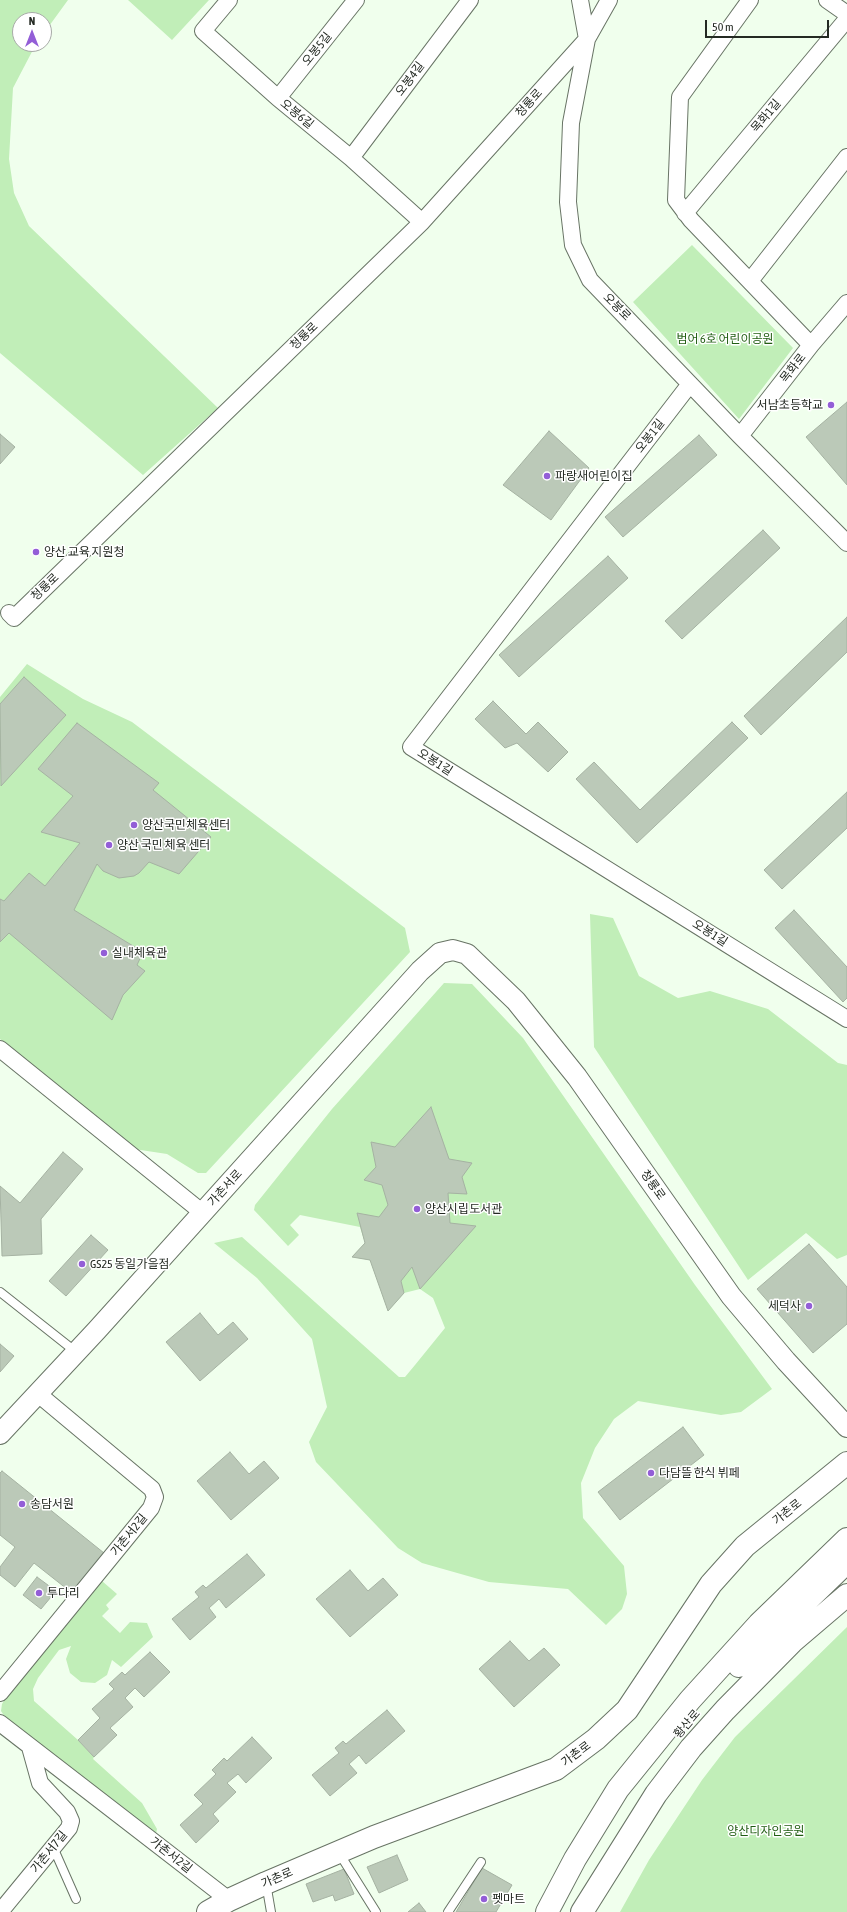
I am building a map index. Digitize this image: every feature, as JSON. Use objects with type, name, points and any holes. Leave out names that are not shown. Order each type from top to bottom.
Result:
[{"type":"main road","name":"가촌로","points":[[208,1912],[229,1900],[266,1883],[374,1837],[556,1769],[596,1738],[627,1710],[711,1584],[725,1567],[745,1546],[847,1463]]},
{"type":"main road","points":[[547,1912],[576,1859],[623,1783],[690,1700],[759,1624],[847,1539]]},
{"type":"main road","name":"황산로","points":[[560,1912],[626,1802],[686,1725],[747,1658],[847,1562]]},
{"type":"main road","points":[[582,1912],[656,1794],[691,1748],[725,1710],[792,1642],[847,1595]]},
{"type":"street","name":"오봉6길","points":[[228,0],[203,31],[278,98],[351,158],[422,222]]},
{"type":"street","name":"오봉5길","points":[[278,98],[356,0]]},
{"type":"street","points":[[580,0],[587,39]]},
{"type":"street","name":"오봉로","points":[[609,0],[587,39],[571,123],[568,202],[572,245],[590,280],[740,436],[847,543]]},
{"type":"street","points":[[750,0],[680,97],[676,200],[691,220],[811,345]]},
{"type":"street","points":[[827,0],[847,14]]},
{"type":"street","name":"오봉4길","points":[[351,158],[463,2]]},
{"type":"street","name":"목화1길","points":[[686,212],[847,19]]},
{"type":"street","name":"청룡로","points":[[9,613],[14,618],[422,222],[587,39]]},
{"type":"street","points":[[750,281],[847,157]]},
{"type":"street","name":"목화로","points":[[740,436],[811,345],[847,303]]},
{"type":"street","name":"오봉1길","points":[[690,384],[411,747],[847,1019]]},
{"type":"street","name":"청룡로","points":[[454,950],[467,954],[516,1001],[578,1077],[731,1296],[786,1361],[847,1427]]},
{"type":"street","name":"가촌서로","points":[[0,1434],[203,1213],[420,971],[440,953],[454,950]]},
{"type":"street","points":[[0,1049],[203,1213]]},
{"type":"street","name":"가촌서2길","points":[[0,1693],[150,1508],[155,1497],[152,1489],[37,1393]]},
{"type":"street","name":"가촌서2길","points":[[0,1723],[229,1900]]},
{"type":"street","name":"가촌서7길","points":[[0,1912],[68,1828],[71,1821],[67,1812],[40,1783],[30,1746]]},
{"type":"lane","points":[[0,1292],[76,1352]]},
{"type":"lane","points":[[53,1847],[76,1899]]},
{"type":"lane","points":[[339,1852],[376,1912]]},
{"type":"lane","points":[[448,1912],[482,1862]]},
{"type":"lane","points":[[266,1883],[271,1912]]},
{"type":"green space","points":[[0,0],[68,0],[52,22],[52,12],[12,12],[12,52],[32,52],[13,88],[9,159],[14,193],[29,226],[218,408],[143,475],[0,353]]},
{"type":"green space","points":[[128,0],[209,0],[172,40]]},
{"type":"green space","name":"범어 6호 어린이공원","points":[[692,245],[793,348],[739,419],[633,302]]},
{"type":"green space","name":"양산국민체육센터","points":[[27,664],[83,699],[132,722],[405,928],[410,952],[206,1173],[198,1173],[167,1154],[134,1149],[0,1039],[0,697]]},
{"type":"green space","points":[[590,914],[613,918],[639,976],[678,998],[710,991],[768,1009],[838,1063],[847,1065],[847,1255],[837,1259],[806,1233],[748,1280],[594,1047]]},
{"type":"green space","points":[[444,983],[472,984],[523,1038],[695,1285],[772,1389],[741,1412],[721,1415],[638,1401],[614,1419],[595,1448],[581,1483],[583,1518],[624,1566],[627,1594],[622,1609],[606,1625],[568,1589],[489,1582],[422,1563],[398,1548],[316,1462],[309,1442],[327,1407],[312,1339],[257,1278],[214,1243],[242,1237],[399,1377],[405,1377],[445,1328],[433,1298],[420,1289],[404,1293],[388,1311],[370,1260],[352,1257],[365,1243],[360,1227],[300,1215],[290,1225],[299,1235],[288,1246],[254,1210],[255,1205],[332,1109]]},
{"type":"green space","points":[[102,1581],[117,1594],[106,1605],[109,1609],[102,1616],[120,1633],[130,1622],[147,1623],[153,1637],[121,1667],[112,1660],[107,1675],[95,1683],[81,1682],[70,1673],[66,1659],[71,1646],[59,1650],[38,1678],[33,1689],[34,1701],[78,1740],[94,1757],[93,1759],[142,1803],[157,1829],[156,1834],[5,1717],[1,1711],[2,1704],[6,1697]]},
{"type":"green space","name":"양산디자인공원","points":[[847,1627],[847,1912],[620,1912],[649,1860],[702,1780],[735,1737]]},
{"type":"building","points":[[847,402],[847,485],[806,437]]},
{"type":"building","name":"파랑새어린이집","points":[[549,431],[589,468],[551,520],[503,485]]},
{"type":"building","points":[[0,434],[15,447],[0,464]]},
{"type":"building","points":[[699,435],[717,455],[623,537],[605,517]]},
{"type":"building","points":[[763,530],[780,548],[682,639],[665,621]]},
{"type":"building","points":[[608,556],[628,578],[519,677],[499,655]]},
{"type":"building","points":[[847,617],[847,652],[761,735],[744,716]]},
{"type":"building","points":[[24,677],[66,715],[1,786],[0,704]]},
{"type":"building","points":[[493,701],[526,734],[538,722],[568,752],[548,772],[517,743],[505,748],[475,719]]},
{"type":"building","points":[[732,722],[748,738],[637,843],[576,779],[594,762],[640,810]]},
{"type":"building","points":[[77,723],[159,783],[153,790],[211,837],[179,874],[149,862],[139,873],[134,876],[119,878],[103,871],[97,864],[74,910],[143,952],[137,965],[145,971],[123,995],[112,1020],[9,933],[0,942],[0,899],[4,901],[29,873],[45,886],[80,843],[41,832],[73,796],[38,769]]},
{"type":"building","points":[[847,792],[847,828],[782,889],[764,870]]},
{"type":"building","points":[[794,910],[847,967],[847,998],[843,1002],[775,928]]},
{"type":"building","name":"양산시립도서관","points":[[431,1107],[449,1159],[472,1163],[462,1177],[467,1194],[448,1193],[450,1223],[476,1226],[420,1289],[412,1267],[401,1281],[404,1293],[388,1311],[370,1260],[352,1257],[365,1243],[357,1213],[379,1217],[388,1205],[382,1185],[364,1180],[376,1167],[371,1142],[395,1147]]},
{"type":"building","points":[[63,1152],[83,1169],[41,1219],[42,1254],[2,1256],[0,1186],[20,1203]]},
{"type":"building","points":[[91,1235],[108,1250],[66,1296],[49,1281]]},
{"type":"building","name":"세덕사","points":[[809,1244],[847,1287],[847,1324],[813,1353],[757,1289]]},
{"type":"building","points":[[200,1313],[218,1335],[233,1322],[248,1339],[200,1381],[166,1342]]},
{"type":"building","points":[[0,1344],[14,1356],[0,1372]]},
{"type":"building","name":"다담뜰 한식 뷔페","points":[[683,1427],[704,1455],[620,1520],[598,1492]]},
{"type":"building","points":[[230,1452],[249,1474],[264,1461],[279,1478],[231,1520],[197,1481]]},
{"type":"building","name":"송담서원","points":[[2,1471],[104,1553],[72,1593],[34,1563],[15,1587],[0,1575],[0,1567],[15,1547],[0,1535],[0,1473]]},
{"type":"building","points":[[247,1554],[265,1575],[226,1608],[219,1599],[209,1608],[216,1617],[190,1640],[172,1619],[199,1597],[195,1592],[203,1585],[206,1588]]},
{"type":"building","points":[[350,1570],[368,1591],[383,1578],[398,1595],[350,1637],[316,1599]]},
{"type":"building","name":"투다리","points":[[37,1577],[56,1591],[41,1609],[23,1595]]},
{"type":"building","points":[[510,1641],[529,1661],[544,1648],[560,1665],[514,1707],[479,1669]]},
{"type":"building","points":[[150,1652],[170,1672],[144,1697],[135,1688],[125,1698],[133,1707],[110,1728],[117,1735],[94,1757],[78,1740],[100,1718],[92,1709],[114,1689],[109,1684],[122,1672],[125,1675]]},
{"type":"building","points":[[387,1710],[405,1731],[366,1764],[359,1755],[349,1764],[357,1773],[330,1796],[312,1775],[339,1753],[335,1748],[343,1741],[346,1744]]},
{"type":"building","points":[[252,1737],[272,1758],[246,1783],[238,1774],[227,1783],[236,1792],[213,1814],[219,1821],[196,1843],[180,1825],[203,1804],[194,1795],[216,1774],[212,1770],[224,1758],[227,1761]]},
{"type":"building","points":[[397,1855],[408,1880],[379,1893],[367,1867]]},
{"type":"building","name":"펫마트","points":[[482,1868],[512,1885],[496,1912],[456,1912]]},
{"type":"building","points":[[344,1869],[354,1894],[335,1901],[333,1895],[313,1902],[306,1884]]},
{"type":"building","points":[[419,1903],[426,1912],[408,1912]]},
{"type":"place","name":"서남초등학교","points":[[831,405]]},
{"type":"place","name":"파랑새어린이집","points":[[547,476]]},
{"type":"place","name":"양산 교육 지원청","points":[[36,552]]},
{"type":"place","name":"양산국민체육센터","points":[[134,825]]},
{"type":"place","name":"양산 국민 체육 센터","points":[[109,845]]},
{"type":"place","name":"실내체육관","points":[[104,953]]},
{"type":"place","name":"양산시립도서관","points":[[417,1209]]},
{"type":"place","name":"GS25 동일가을점","points":[[82,1264]]},
{"type":"place","name":"세덕사","points":[[809,1306]]},
{"type":"place","name":"다담뜰 한식 뷔페","points":[[651,1473]]},
{"type":"place","name":"송담서원","points":[[22,1504]]},
{"type":"place","name":"투다리","points":[[39,1593]]},
{"type":"place","name":"펫마트","points":[[484,1899]]}]
